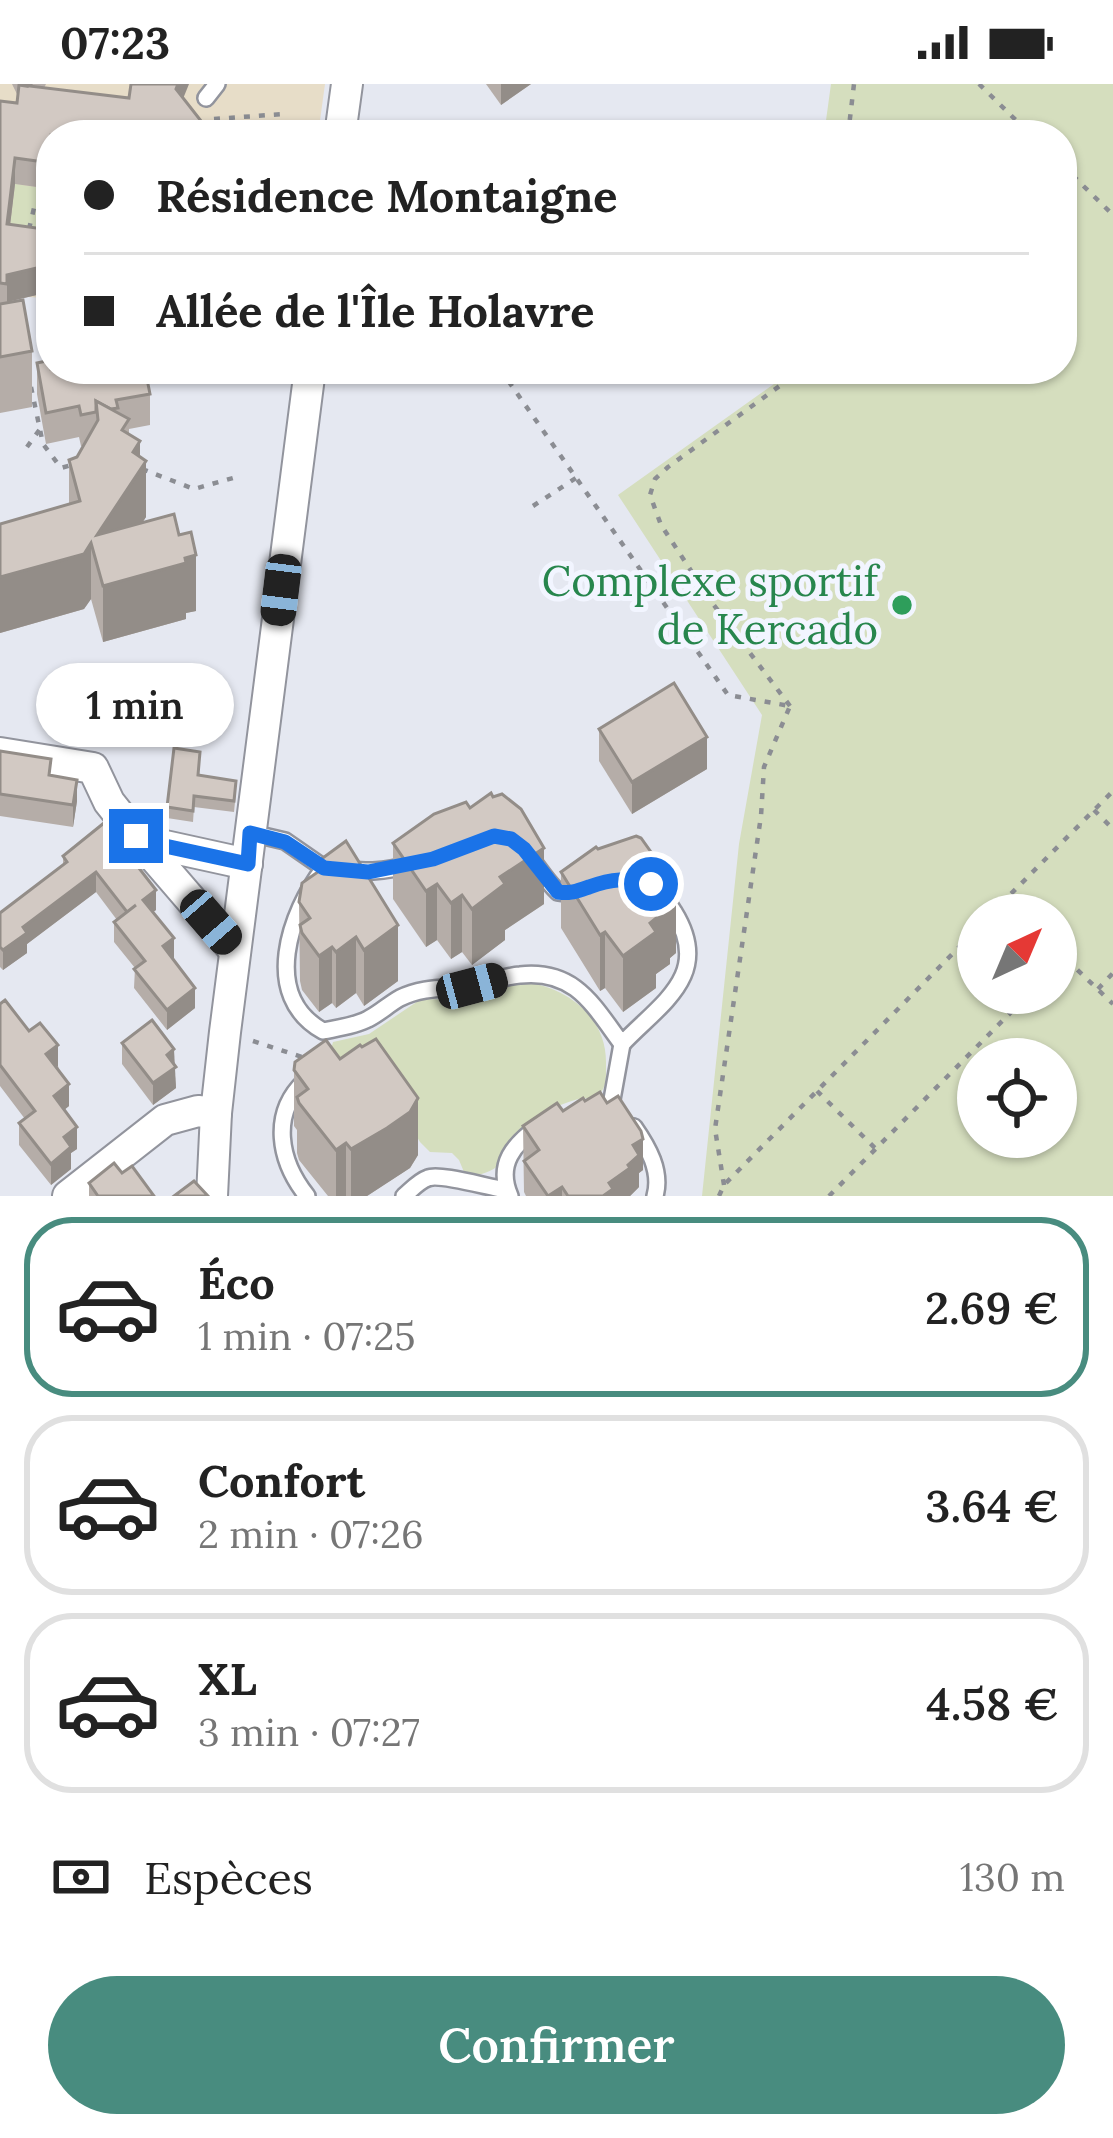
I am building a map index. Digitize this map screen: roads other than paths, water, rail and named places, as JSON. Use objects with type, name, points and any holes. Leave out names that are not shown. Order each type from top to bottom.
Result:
[{"type":"street","points":[[342,120],[347,84]]},
{"type":"street","points":[[212,1196],[215,1113],[308,384]]},
{"type":"street","points":[[0,753],[93,767],[109,802],[236,951]]},
{"type":"street","points":[[136,836],[165,846],[249,848]]},
{"type":"street","points":[[68,1196],[165,1120],[198,1111],[215,1113]]},
{"type":"lane","points":[[249,848],[285,842],[324,868],[368,872],[433,859],[494,836],[511,839],[524,849],[558,892],[569,894],[613,880],[651,884],[683,927],[689,948],[685,973],[678,990],[622,1044],[611,1105]]},
{"type":"lane","points":[[324,868],[304,895],[285,964],[296,1010],[323,1037],[367,1020],[403,996],[428,989],[550,974],[584,994],[622,1044]]},
{"type":"lane","points":[[307,1196],[287,1164],[282,1118],[298,1086],[320,1063]]},
{"type":"lane","points":[[593,1106],[611,1105],[630,1121],[653,1162],[658,1184],[655,1196]]},
{"type":"lane","points":[[509,1193],[503,1174],[509,1157],[523,1137],[559,1116]]},
{"type":"lane","points":[[404,1196],[426,1178],[443,1175],[509,1193]]},
{"type":"place","name":"Complexe sportif de Kercado","points":[[902,605]]}]
